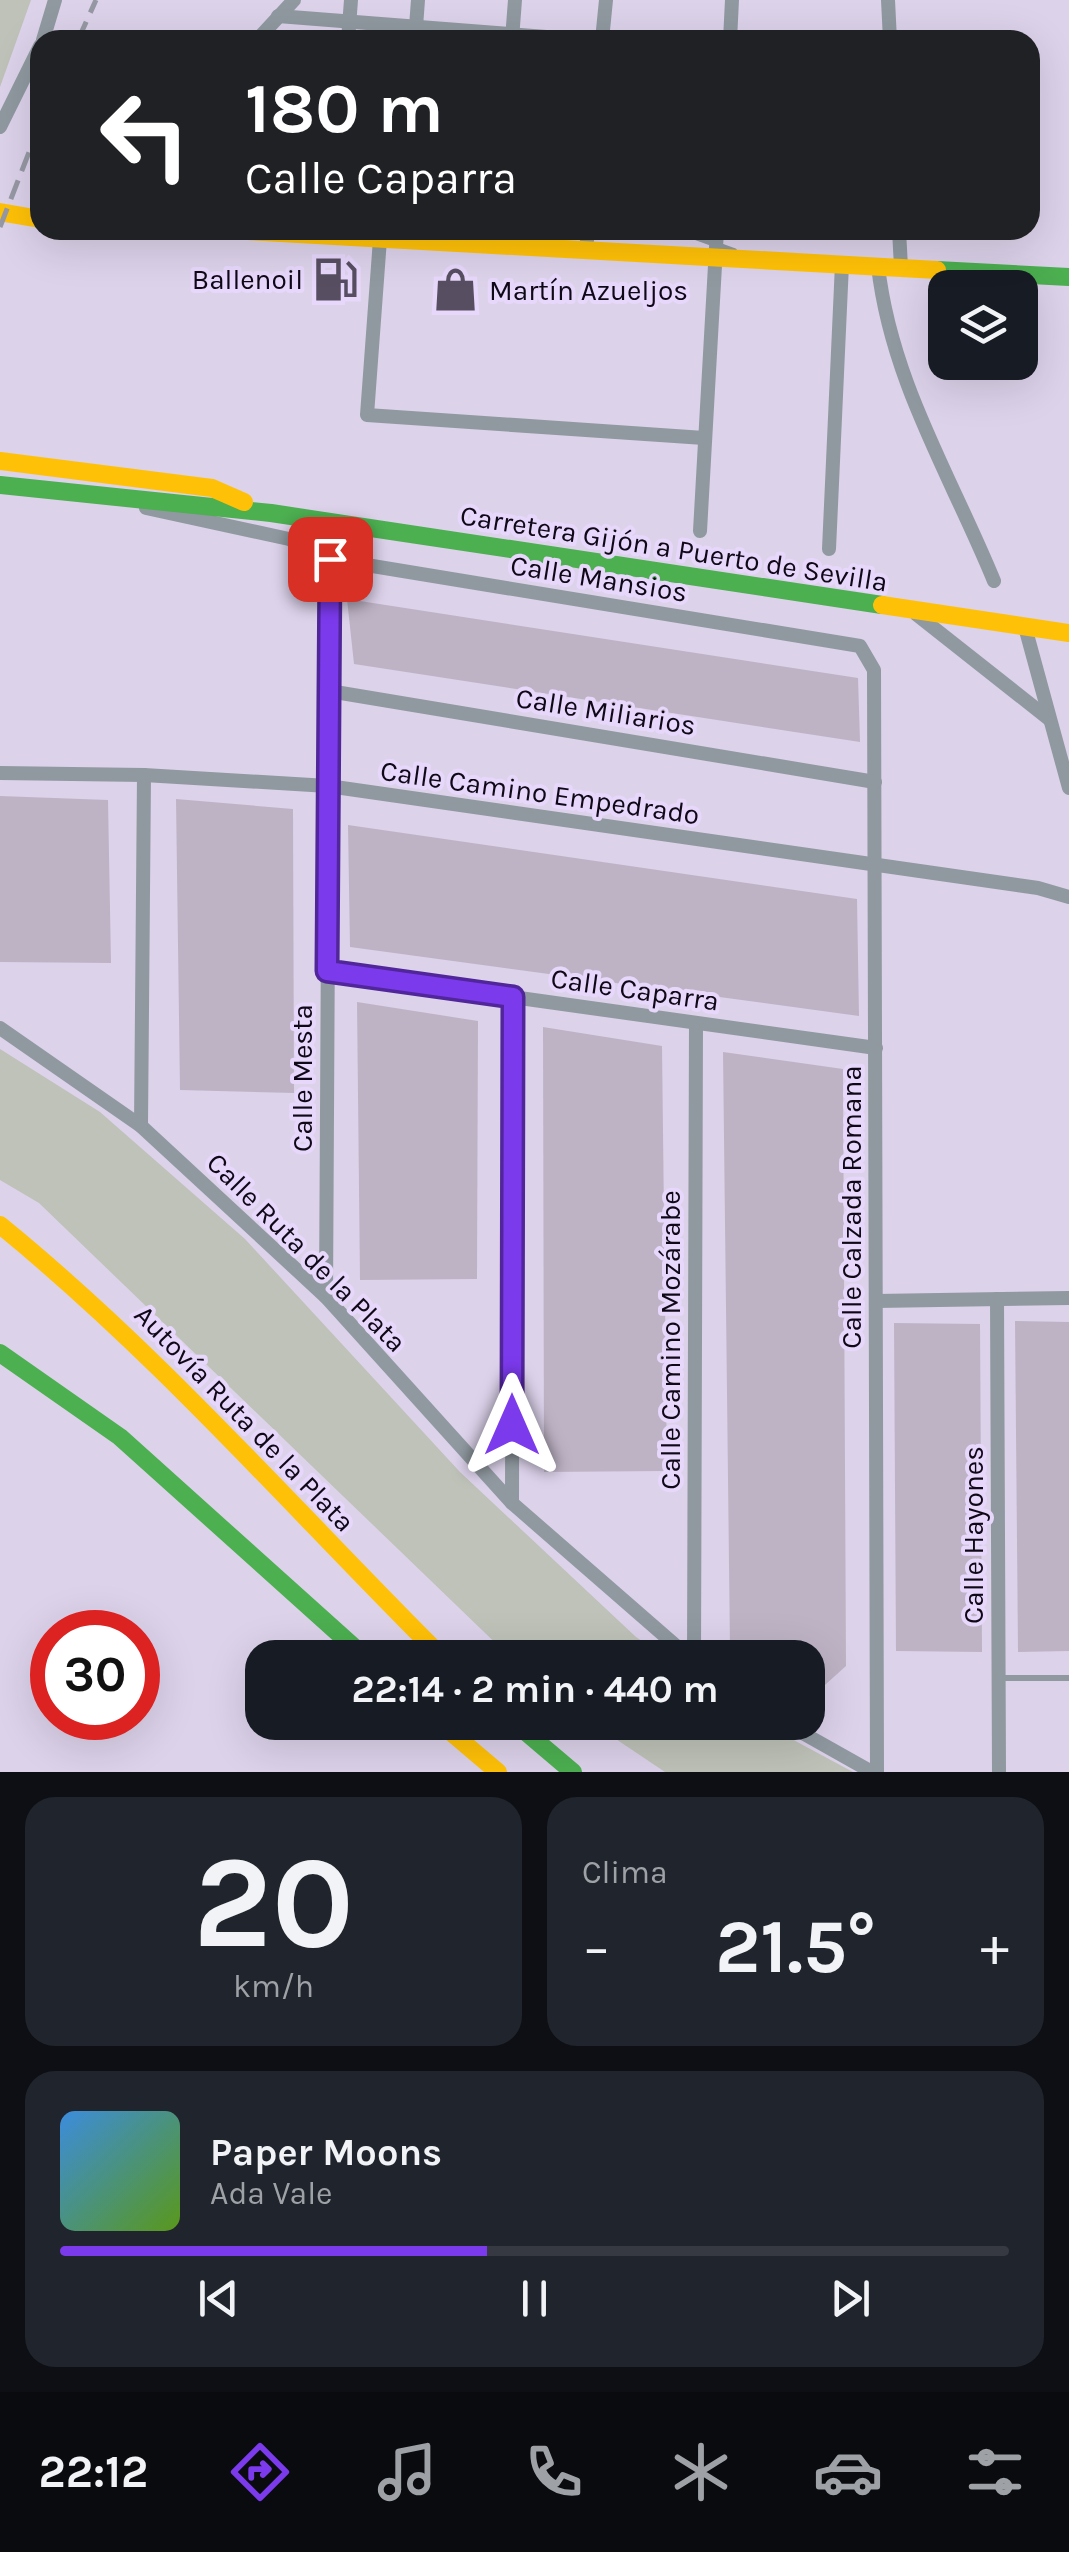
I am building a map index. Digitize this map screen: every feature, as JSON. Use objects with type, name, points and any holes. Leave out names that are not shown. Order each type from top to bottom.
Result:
[{"type":"main road","points":[[0,212],[30,217]]},
{"type":"main road","points":[[619,240],[716,243],[749,259],[1069,277]]},
{"type":"main road","name":"Carretera Gijón a Puerto de Sevilla","points":[[0,461],[212,488],[272,513]]},
{"type":"main road","name":"Carretera Gijón a Puerto de Sevilla","points":[[0,485],[272,513],[915,614],[1069,633]]},
{"type":"main road","name":"Autovía Ruta de la Plata","points":[[0,1225],[133,1339],[340,1558],[424,1640]]},
{"type":"main road","points":[[0,1353],[120,1437],[346,1640]]},
{"type":"main road","points":[[460,1740],[498,1772]]},
{"type":"main road","points":[[535,1740],[573,1772]]},
{"type":"street","points":[[45,30],[55,0]]},
{"type":"street","points":[[266,30],[294,0]]},
{"type":"street","points":[[348,30],[351,0]]},
{"type":"street","points":[[416,30],[418,0]]},
{"type":"street","points":[[513,30],[515,0]]},
{"type":"street","points":[[603,30],[606,0]]},
{"type":"street","points":[[730,30],[732,0]]},
{"type":"street","points":[[888,0],[890,30]]},
{"type":"street","points":[[278,16],[339,30]]},
{"type":"street","points":[[0,127],[30,66]]},
{"type":"street","points":[[380,240],[367,416],[704,438]]},
{"type":"street","points":[[900,240],[901,267]]},
{"type":"street","points":[[700,531],[716,243]]},
{"type":"street","points":[[829,549],[842,264]]},
{"type":"street","points":[[878,266],[888,329],[910,398],[994,581]]},
{"type":"street","name":"Calle Mansios","points":[[123,497],[161,514],[238,525],[288,539],[330,559],[860,646]]},
{"type":"street","name":"Calle Mesta","points":[[326,1298],[330,559]]},
{"type":"street","points":[[915,614],[1049,719]]},
{"type":"street","points":[[1024,627],[1067,783]]},
{"type":"street","name":"Calle Calzada Romana","points":[[860,646],[874,670],[875,1772]]},
{"type":"street","name":"Calle Miliarios","points":[[329,690],[875,782]]},
{"type":"street","points":[[1067,783],[1069,762]]},
{"type":"street","name":"Calle Camino Empedrado","points":[[0,773],[144,775],[328,786],[1069,896]]},
{"type":"street","points":[[141,1126],[144,775]]},
{"type":"street","name":"Calle Caparra","points":[[327,971],[876,1048]]},
{"type":"street","points":[[512,1503],[513,997]]},
{"type":"street","name":"Calle Camino Mozárabe","points":[[692,1640],[696,1023]]},
{"type":"street","name":"Calle Ruta de la Plata","points":[[0,1028],[141,1126],[326,1298],[512,1503],[671,1640]]},
{"type":"street","points":[[876,1300],[1069,1298]]},
{"type":"street","name":"Calle Hayones","points":[[997,1299],[999,1772]]},
{"type":"street","points":[[816,1740],[875,1772]]},
{"type":"lane","points":[[998,1678],[1069,1678]]},
{"type":"shaded area","points":[[0,0],[31,0],[0,87]]},
{"type":"shaded area","points":[[0,1049],[100,1112],[245,1239],[460,1472],[640,1640],[492,1640],[39,1203],[0,1180]]},
{"type":"shaded area","points":[[617,1740],[794,1740],[853,1772],[665,1772]]},
{"type":"building","points":[[347,599],[858,678],[860,742],[354,664]]},
{"type":"building","points":[[0,796],[108,800],[111,963],[0,962]]},
{"type":"building","points":[[176,799],[293,809],[294,1093],[180,1090]]},
{"type":"building","points":[[348,825],[857,899],[859,1016],[350,947]]},
{"type":"building","points":[[357,1002],[478,1021],[477,1279],[360,1280]]},
{"type":"building","points":[[543,1027],[662,1046],[667,1471],[544,1472]]},
{"type":"building","points":[[723,1052],[843,1069],[846,1666],[825,1685],[825,1640],[730,1640]]},
{"type":"building","points":[[1015,1321],[1069,1322],[1069,1651],[1018,1652]]},
{"type":"building","points":[[894,1323],[980,1324],[982,1652],[896,1651]]},
{"type":"railway","points":[[82,30],[96,0]]},
{"type":"railway","points":[[0,227],[30,150]]},
{"type":"traffic: fast","points":[[1038,275],[1069,277]]},
{"type":"traffic: fast","points":[[0,485],[271,513],[882,605]]},
{"type":"traffic: fast","points":[[0,1353],[120,1437],[346,1640]]},
{"type":"traffic: fast","points":[[535,1740],[573,1772]]},
{"type":"traffic: slow","points":[[0,212],[30,217]]},
{"type":"traffic: slow","points":[[405,240],[937,270]]},
{"type":"traffic: slow","points":[[0,461],[212,488],[244,502]]},
{"type":"traffic: slow","points":[[882,605],[1069,633]]},
{"type":"traffic: slow","points":[[0,1225],[172,1381],[425,1640]]},
{"type":"traffic: slow","points":[[460,1740],[498,1772]]},
{"type":"place","name":"Ballenoil","points":[[336,279]]},
{"type":"place","name":"Martín Azueljos","points":[[456,290]]},
{"type":"route","points":[[330,559],[327,971],[513,997],[512,1425]]}]
